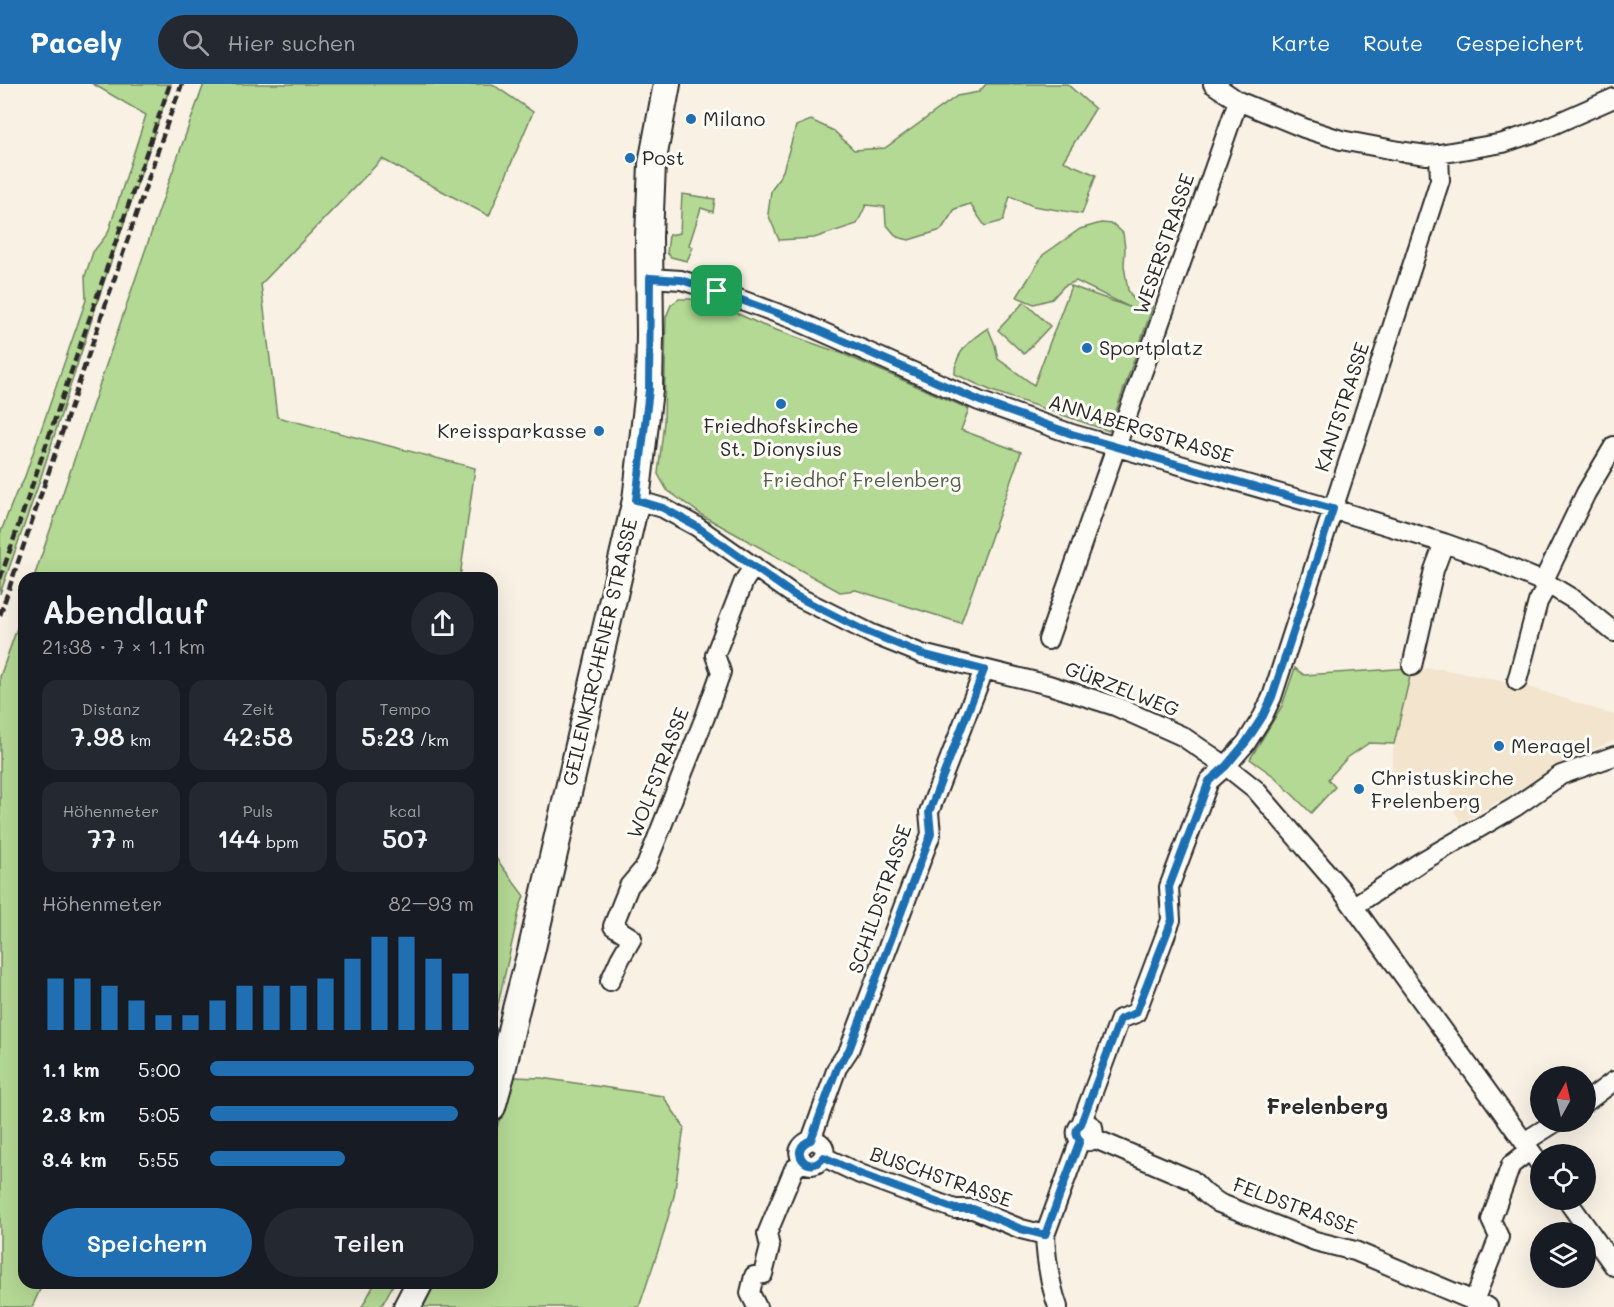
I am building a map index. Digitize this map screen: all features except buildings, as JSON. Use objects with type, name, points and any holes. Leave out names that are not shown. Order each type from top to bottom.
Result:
[{"type":"main road","name":"GEILENKIRCHENER STRASSE","points":[[498,1086],[636,500],[649,390],[649,237],[652,164],[667,84]]},
{"type":"main road","points":[[407,1307],[416,1289]]},
{"type":"street","points":[[1213,84],[1238,101],[1292,124],[1337,139],[1427,154],[1440,154],[1503,143],[1539,131],[1614,98]]},
{"type":"street","name":"WESERSTRASSE","points":[[1048,640],[1238,101]]},
{"type":"street","name":"KANTSTRASSE","points":[[1084,1131],[1120,1019],[1136,1013],[1172,920],[1169,887],[1209,781],[1226,766],[1246,742],[1272,697],[1440,180],[1440,154]]},
{"type":"street","name":"ANNABERGSTRASSE","points":[[650,278],[681,280],[793,319],[980,401],[1072,434],[1333,509],[1489,559],[1545,583],[1576,602],[1614,632]]},
{"type":"street","points":[[1517,681],[1545,583],[1586,493],[1614,446]]},
{"type":"street","name":"GÜRZELWEG","points":[[636,500],[663,508],[696,526],[794,595],[872,634],[922,654],[1049,684],[1115,706],[1182,736],[1226,766],[1256,789],[1354,906],[1530,1149]]},
{"type":"street","points":[[1412,666],[1434,570],[1444,543]]},
{"type":"street","name":"WOLFSTRASSE","points":[[610,981],[632,938],[613,926],[629,886],[646,866],[688,760],[721,672],[715,655],[744,581],[754,566]]},
{"type":"street","name":"SCHILDSTRASSE","points":[[757,1307],[750,1293],[754,1276],[763,1274],[770,1247],[767,1234],[794,1169],[803,1162],[800,1149],[802,1144],[811,1140],[837,1068],[849,1050],[905,905],[931,834],[929,812],[984,670]]},
{"type":"street","points":[[1354,906],[1419,863],[1515,807],[1561,775],[1614,756]]},
{"type":"street","points":[[1596,1094],[1614,1081]]},
{"type":"street","points":[[1057,1307],[1047,1263],[1045,1235],[1084,1131]]},
{"type":"street","name":"FELDSTRASSE","points":[[1084,1131],[1192,1180],[1219,1203],[1315,1240],[1355,1251],[1481,1304]]},
{"type":"street","points":[[1538,1144],[1548,1132]]},
{"type":"street","points":[[803,1162],[815,1165],[824,1157],[822,1145],[811,1140]]},
{"type":"street","points":[[1481,1304],[1499,1238],[1491,1220],[1511,1165],[1530,1153]]},
{"type":"street","name":"BUSCHSTRASSE","points":[[824,1157],[860,1174],[955,1209],[973,1209],[1021,1229],[1045,1235]]},
{"type":"street","points":[[1574,1210],[1614,1266]]},
{"type":"shaded area","name":"Meragel","points":[[1385,668],[1442,669],[1526,686],[1614,715],[1614,740],[1562,764],[1461,823],[1450,803],[1453,786],[1391,774],[1396,724],[1376,720]]},
{"type":"green space","points":[[93,84],[171,84],[0,594],[0,534],[16,493],[23,482],[86,300],[85,276],[93,252],[108,233],[146,115]]},
{"type":"green space","points":[[204,84],[492,84],[533,112],[489,216],[382,159],[261,284],[277,417],[475,468],[461,572],[36,572]]},
{"type":"green space","points":[[986,84],[1067,84],[1095,109],[1063,161],[1096,175],[1082,214],[1033,206],[1010,196],[1003,221],[985,226],[970,204],[955,209],[941,230],[909,240],[897,237],[886,224],[885,207],[866,205],[857,224],[814,238],[779,240],[768,214],[771,191],[783,171],[796,126],[811,120],[834,131],[854,150],[885,148],[957,96],[979,92]]},
{"type":"green space","points":[[682,194],[715,199],[713,212],[701,208],[689,245],[693,247],[687,261],[671,257],[667,253],[669,235],[680,233]]},
{"type":"green space","points":[[1101,223],[1113,224],[1123,233],[1124,266],[1128,290],[1134,300],[1153,306],[1109,431],[992,391],[955,374],[957,360],[965,347],[988,328],[998,359],[1034,385],[1071,286],[1129,307],[1076,281],[1064,286],[1052,299],[1034,304],[1017,297],[1043,255],[1080,229]]},
{"type":"green space","name":"Friedhof Frelenberg","points":[[679,299],[719,305],[762,325],[843,354],[969,409],[961,430],[1021,452],[961,623],[856,590],[840,592],[705,517],[667,490],[658,474],[664,422],[666,317],[671,305]]},
{"type":"green space","points":[[1024,302],[1050,326],[1024,354],[998,330]]},
{"type":"green space","points":[[18,625],[18,1289],[40,1289],[32,1307],[0,1307],[0,677]]},
{"type":"green space","points":[[1295,668],[1304,675],[1412,668],[1394,744],[1369,743],[1347,758],[1328,779],[1335,787],[1311,813],[1275,777],[1250,759],[1282,706]]},
{"type":"green space","points":[[498,861],[524,896],[498,1004]]},
{"type":"green space","points":[[513,1077],[541,1078],[663,1096],[684,1127],[674,1196],[639,1307],[425,1307],[421,1305],[422,1307],[419,1307],[428,1289],[498,1289],[498,1124]]},
{"type":"green space","points":[[372,1289],[391,1289],[381,1307],[362,1307]]},
{"type":"railway","points":[[0,579],[170,84]]},
{"type":"railway","points":[[0,615],[182,84]]},
{"type":"place","name":"Milano","points":[[691,119]]},
{"type":"place","name":"Post","points":[[630,158]]},
{"type":"place","name":"Sportplatz","points":[[1087,348]]},
{"type":"place","name":"Friedhofskirche St. Dionysius","points":[[781,404]]},
{"type":"place","name":"Kreissparkasse","points":[[599,431]]},
{"type":"place","name":"Meragel","points":[[1499,746]]},
{"type":"place","name":"Christuskirche Frelenberg","points":[[1359,789]]},
{"type":"district","name":"Frelenberg","points":[[1327,1106]]},
{"type":"route","points":[[650,278],[681,280],[717,291],[793,319],[980,401],[1072,434],[1333,509],[1272,697],[1246,742],[1226,766],[1209,781],[1169,887],[1172,920],[1136,1013],[1120,1019],[1081,1124],[1076,1131],[1080,1140],[1045,1235],[1021,1229],[973,1209],[955,1209],[860,1174],[824,1157],[815,1165],[803,1162],[801,1158],[802,1144],[811,1140],[837,1068],[849,1050],[882,966],[931,834],[929,812],[984,670],[922,654],[861,629],[794,595],[696,526],[663,508],[636,500],[649,390],[650,278]]}]
